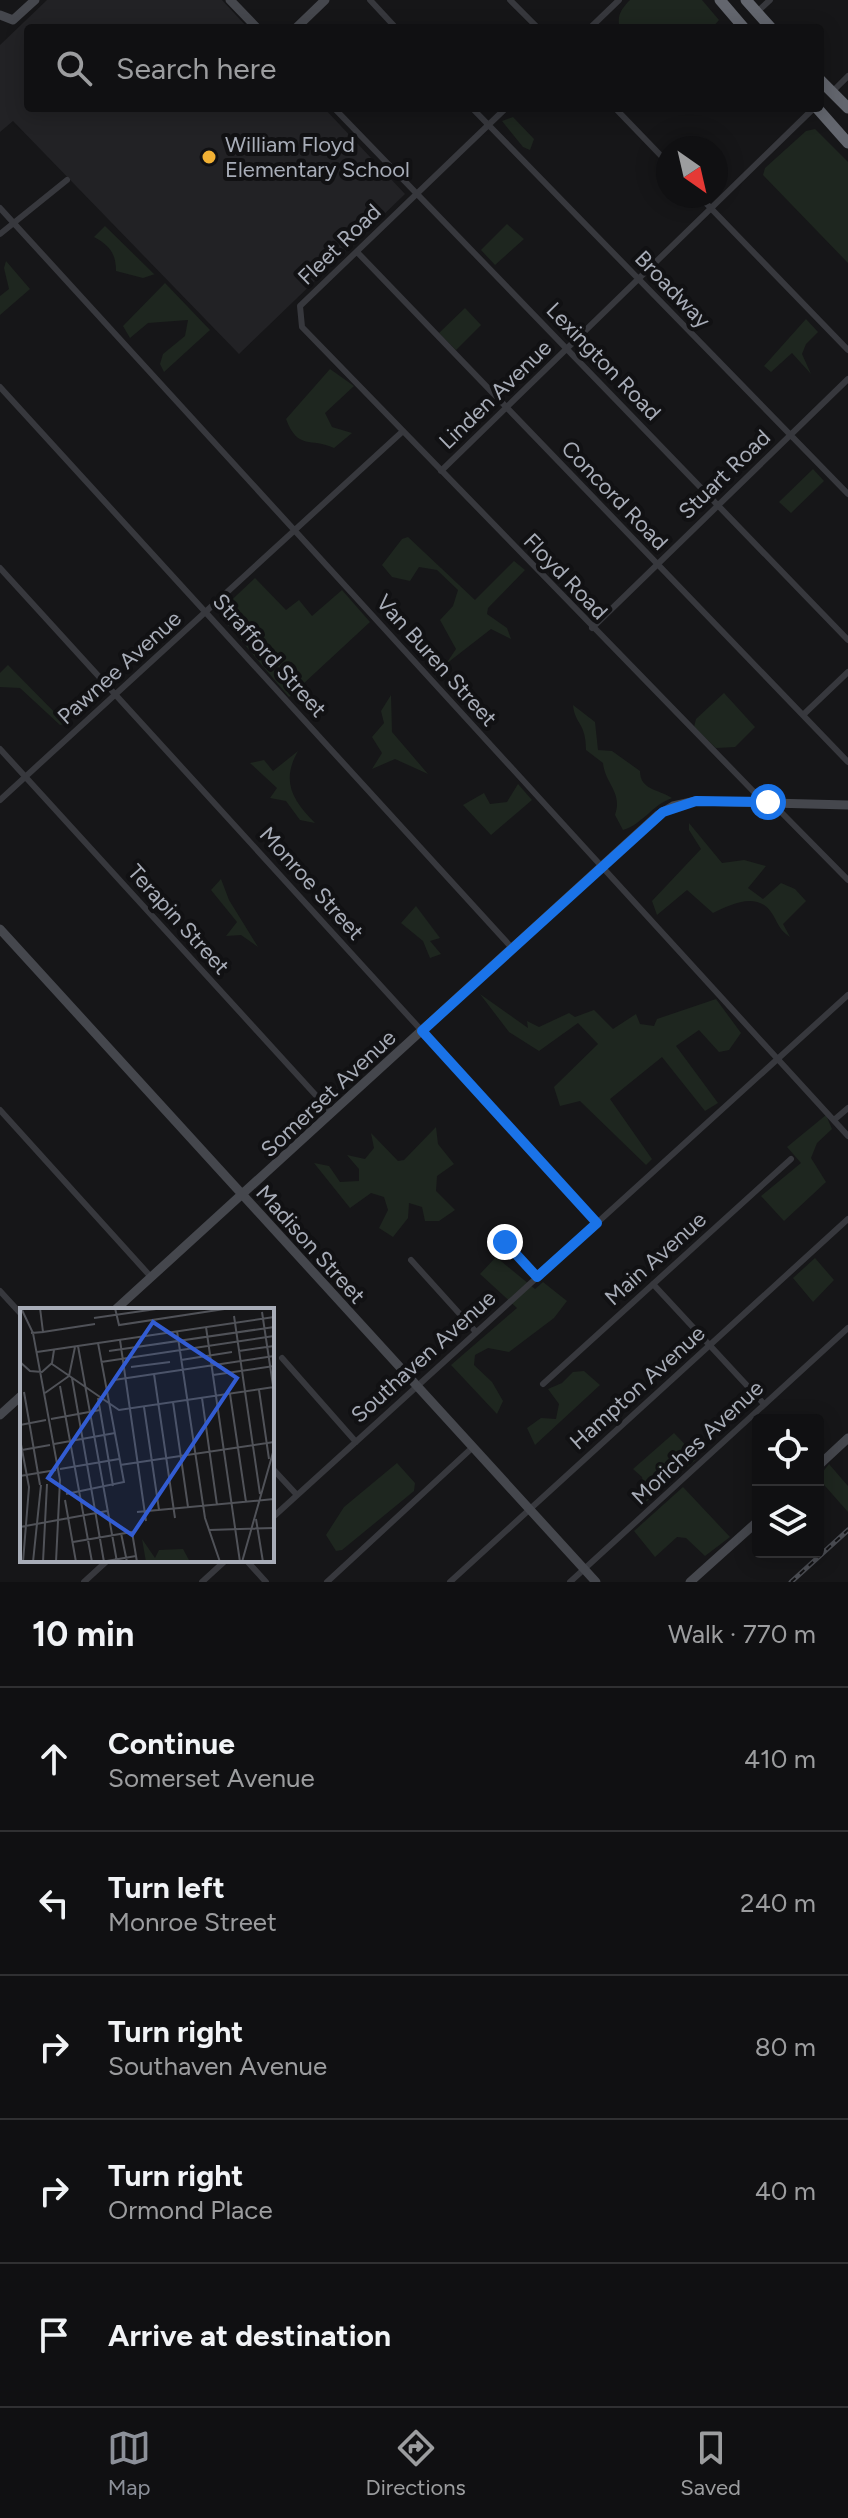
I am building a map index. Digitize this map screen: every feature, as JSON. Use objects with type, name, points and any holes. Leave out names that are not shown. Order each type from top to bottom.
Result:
[{"type":"highway","points":[[720,0],[741,24]]},
{"type":"highway","points":[[746,0],[768,24]]},
{"type":"highway","points":[[824,84],[848,108]]},
{"type":"highway","points":[[820,112],[848,143]]},
{"type":"street","points":[[0,15],[13,20],[35,0]]},
{"type":"street","points":[[230,0],[253,24]]},
{"type":"street","points":[[300,24],[325,0]]},
{"type":"street","points":[[370,0],[392,24]]},
{"type":"street","points":[[510,0],[534,24]]},
{"type":"street","points":[[594,24],[619,0]]},
{"type":"street","points":[[757,12],[770,0]]},
{"type":"street","points":[[832,92],[848,76]]},
{"type":"street","name":"Lexington Road","points":[[338,112],[848,640]]},
{"type":"street","name":"Broadway","points":[[476,112],[848,494]]},
{"type":"street","name":"Fleet Road","points":[[300,306],[502,112]]},
{"type":"street","points":[[619,112],[656,151]]},
{"type":"street","name":"Linden Avenue","points":[[728,192],[812,112]]},
{"type":"street","points":[[0,234],[67,180]]},
{"type":"street","name":"Van Buren Street","points":[[0,208],[848,1136]]},
{"type":"street","points":[[711,208],[848,350]]},
{"type":"street","name":"Linden Avenue","points":[[441,471],[711,208]]},
{"type":"street","name":"Concord Road","points":[[357,252],[848,762]]},
{"type":"street","name":"Floyd Road","points":[[300,306],[302,327],[592,628],[848,880]]},
{"type":"street","name":"Stuart Road","points":[[592,628],[848,379]]},
{"type":"street","name":"Strafford Street","points":[[0,387],[512,948]]},
{"type":"street","name":"Pawnee Avenue","points":[[0,800],[403,431]]},
{"type":"street","name":"Monroe Street","points":[[0,568],[597,1223]]},
{"type":"street","points":[[803,715],[848,672]]},
{"type":"street","name":"Terapin Street","points":[[0,749],[332,1113]]},
{"type":"street","name":"Somerset Avenue","points":[[117,1308],[654,819],[673,806],[696,801],[768,802]]},
{"type":"street","points":[[768,802],[848,805]]},
{"type":"street","name":"Madison Street","points":[[0,929],[596,1582]]},
{"type":"street","name":"Southaven Avenue","points":[[274,1516],[848,995]]},
{"type":"street","points":[[834,1120],[848,1108]]},
{"type":"street","points":[[0,1110],[151,1277]]},
{"type":"street","name":"Main Avenue","points":[[543,1384],[791,1159]]},
{"type":"street","name":"Hampton Avenue","points":[[450,1582],[848,1219]]},
{"type":"street","points":[[505,1242],[537,1277]]},
{"type":"street","points":[[411,1260],[476,1332]]},
{"type":"street","points":[[653,1284],[764,1404]]},
{"type":"street","points":[[0,1291],[20,1313]]},
{"type":"street","name":"Moriches Avenue","points":[[570,1582],[848,1328]]},
{"type":"street","points":[[282,1358],[356,1442]]},
{"type":"street","points":[[0,1415],[20,1397]]},
{"type":"street","points":[[824,1460],[848,1438]]},
{"type":"street","points":[[327,1582],[473,1447]]},
{"type":"street","points":[[274,1470],[297,1495]]},
{"type":"street","points":[[690,1582],[752,1526]]},
{"type":"street","points":[[84,1582],[106,1562]]},
{"type":"street","points":[[202,1582],[224,1562]]},
{"type":"street","points":[[248,1562],[266,1582]]},
{"type":"shaded area","name":"William Floyd Elementary School","points":[[47,0],[222,0],[244,24],[24,24],[24,112],[328,112],[405,194],[239,354],[13,121],[0,132],[0,45]]},
{"type":"shaded area","points":[[630,0],[702,0],[719,20],[716,24],[620,24],[620,12]]},
{"type":"shaded area","points":[[513,117],[534,139],[530,150],[523,147],[502,121]]},
{"type":"shaded area","points":[[815,129],[848,162],[848,263],[763,175],[765,168],[806,131]]},
{"type":"shaded area","points":[[507,224],[524,239],[495,265],[481,250]]},
{"type":"shaded area","points":[[105,226],[155,274],[143,278],[116,271],[111,250],[94,237]]},
{"type":"shaded area","points":[[6,261],[30,289],[0,315],[0,296],[9,289],[4,268]]},
{"type":"shaded area","points":[[165,283],[210,330],[164,372],[160,364],[163,354],[185,336],[188,320],[148,323],[130,338],[123,326]]},
{"type":"shaded area","points":[[465,308],[481,325],[456,350],[439,333]]},
{"type":"shaded area","points":[[806,319],[818,332],[806,344],[802,354],[811,374],[792,353],[771,372],[764,366]]},
{"type":"shaded area","points":[[330,369],[354,386],[325,413],[332,427],[352,433],[334,448],[300,439],[286,419]]},
{"type":"shaded area","points":[[813,469],[824,481],[791,513],[779,502]]},
{"type":"shaded area","points":[[408,537],[475,600],[514,561],[525,570],[488,608],[487,614],[507,628],[511,639],[491,629],[446,664],[456,649],[440,620],[453,606],[458,590],[437,570],[419,567],[410,581],[392,577],[382,565],[402,539]]},
{"type":"shaded area","points":[[255,578],[286,610],[299,600],[312,616],[342,590],[370,622],[289,697],[222,618],[221,610]]},
{"type":"shaded area","points":[[8,665],[66,724],[60,725],[20,688],[0,687],[0,673]]},
{"type":"shaded area","points":[[724,693],[755,727],[735,747],[716,748],[694,727],[696,719]]},
{"type":"shaded area","points":[[391,695],[392,732],[428,774],[395,759],[372,769],[382,753],[372,737],[384,723],[381,711]]},
{"type":"shaded area","points":[[573,705],[595,722],[598,750],[612,751],[640,771],[646,786],[672,798],[623,830],[615,815],[617,800],[603,763],[586,750],[584,734]]},
{"type":"shaded area","points":[[298,751],[290,772],[292,790],[300,806],[315,823],[300,820],[286,801],[270,798],[277,788],[250,763],[264,760],[273,771]]},
{"type":"shaded area","points":[[518,784],[532,800],[491,835],[463,805],[484,793],[490,804],[507,802]]},
{"type":"shaded area","points":[[689,823],[722,863],[744,860],[766,866],[748,888],[763,899],[781,883],[795,889],[806,901],[783,924],[790,937],[771,912],[758,902],[743,902],[713,913],[687,890],[657,915],[652,901],[701,849],[689,830]]},
{"type":"shaded area","points":[[221,879],[229,900],[258,947],[241,935],[226,936],[237,922],[211,890]]},
{"type":"shaded area","points":[[416,906],[440,938],[430,941],[441,954],[430,958],[423,941],[401,923]]},
{"type":"shaded area","points":[[480,994],[528,1028],[527,1021],[539,1027],[569,1013],[575,1017],[594,1010],[613,1029],[636,1014],[640,1024],[654,1026],[657,1019],[716,999],[741,1033],[729,1050],[719,1052],[699,1030],[676,1046],[718,1103],[705,1111],[662,1057],[610,1099],[652,1159],[646,1165],[580,1101],[560,1106],[554,1087],[598,1044],[578,1023],[539,1051],[509,1032]]},
{"type":"shaded area","points":[[826,1115],[832,1129],[817,1143],[811,1158],[826,1182],[784,1221],[761,1196],[801,1163],[787,1147]]},
{"type":"shaded area","points":[[436,1127],[438,1144],[454,1164],[437,1176],[436,1191],[455,1210],[439,1221],[425,1221],[422,1207],[409,1203],[408,1218],[393,1237],[379,1228],[388,1210],[384,1197],[371,1193],[350,1208],[314,1163],[329,1166],[340,1182],[359,1181],[359,1169],[347,1155],[365,1159],[374,1148],[371,1133],[398,1161],[404,1160]]},
{"type":"shaded area","points":[[496,1257],[535,1289],[543,1282],[567,1301],[554,1318],[509,1352],[488,1348],[475,1355],[474,1365],[492,1382],[503,1401],[497,1414],[451,1365],[517,1308],[480,1274]]},
{"type":"shaded area","points":[[815,1258],[834,1280],[813,1302],[793,1278]]},
{"type":"shaded area","points":[[584,1371],[600,1385],[535,1445],[527,1428],[541,1418],[556,1419],[559,1404],[548,1389],[562,1383],[573,1372]]},
{"type":"shaded area","points":[[674,1433],[698,1458],[646,1502],[642,1477],[633,1469]]},
{"type":"shaded area","points":[[397,1463],[415,1483],[414,1491],[342,1550],[336,1551],[326,1535],[344,1507]]},
{"type":"shaded area","points":[[829,1464],[848,1486],[848,1512],[824,1485],[824,1470]]},
{"type":"shaded area","points":[[683,1487],[730,1537],[705,1556],[686,1538],[677,1537],[655,1557],[634,1531]]},
{"type":"railway","points":[[791,1582],[848,1530]]},
{"type":"place","name":"William Floyd Elementary School","points":[[209,157]]},
{"type":"route","points":[[505,1242],[537,1277],[597,1223],[422,1031],[663,812],[678,804],[696,801],[768,802]]}]
